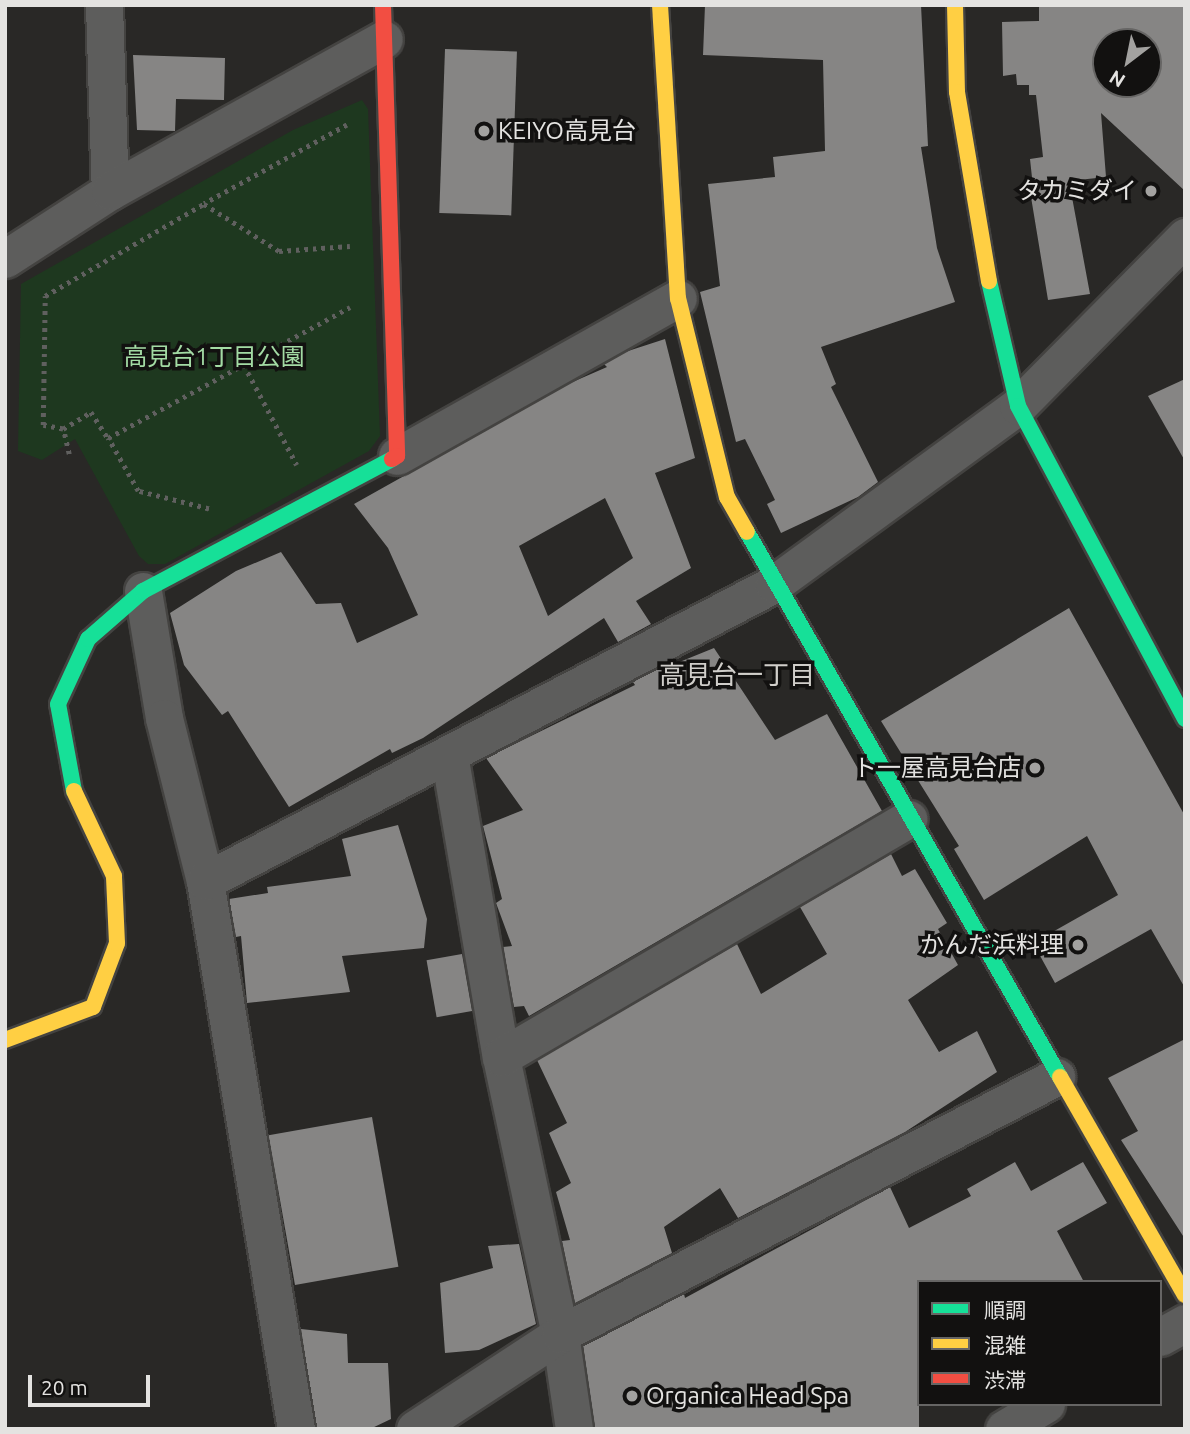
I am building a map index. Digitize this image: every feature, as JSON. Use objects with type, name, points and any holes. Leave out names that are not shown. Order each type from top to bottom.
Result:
[{"type":"street","points":[[104,5],[110,191]]},
{"type":"street","points":[[660,5],[678,298],[727,497],[1056,1077],[1185,1295]]},
{"type":"street","points":[[955,5],[957,92],[984,261],[1018,406],[1185,719]]},
{"type":"street","points":[[5,259],[384,22],[397,456]]},
{"type":"street","points":[[205,881],[774,584],[1018,406],[1185,237]]},
{"type":"street","points":[[5,1040],[93,1007],[117,943],[114,876],[75,795],[58,704],[89,639],[143,591],[397,456],[678,298]]},
{"type":"street","points":[[143,591],[164,718],[205,881],[296,1429]]},
{"type":"street","points":[[449,754],[501,1056],[560,1334],[574,1429]]},
{"type":"street","points":[[501,1056],[909,819]]},
{"type":"street","points":[[415,1429],[560,1334],[1056,1077]]},
{"type":"street","points":[[1162,1337],[1185,1323]]},
{"type":"street","points":[[1004,1429],[1043,1406]]},
{"type":"path","points":[[221,513],[138,491],[91,412],[63,429],[43,425],[45,296],[350,123],[350,137]]},
{"type":"path","points":[[204,204],[279,251],[351,246]]},
{"type":"path","points":[[351,232],[351,253]]},
{"type":"path","points":[[108,438],[350,308],[350,296]]},
{"type":"path","points":[[244,365],[301,472]]},
{"type":"path","points":[[63,429],[69,454]]},
{"type":"green space","name":"高見台1丁目公園","points":[[362,100],[368,109],[380,436],[369,451],[165,564],[148,564],[139,556],[75,439],[42,460],[18,451],[21,284],[293,130]]},
{"type":"building","points":[[705,5],[921,5],[928,146],[921,147],[937,248],[955,302],[821,347],[836,384],[831,387],[878,482],[858,497],[781,533],[767,504],[775,500],[745,439],[736,442],[700,292],[720,286],[708,184],[775,177],[773,157],[825,151],[823,60],[703,55]]},
{"type":"building","points":[[1039,5],[1185,5],[1185,191],[1101,113],[1106,177],[1069,181],[1090,294],[1048,300],[1031,197],[1034,196],[1030,159],[1043,157],[1036,95],[1029,95],[1029,85],[1017,85],[1016,74],[1003,76],[1002,22],[1039,21]]},
{"type":"building","name":"KEIYO高見台","points":[[445,49],[517,52],[511,215],[439,213]]},
{"type":"building","points":[[133,55],[225,58],[224,100],[176,99],[175,131],[137,130]]},
{"type":"building","points":[[665,339],[695,458],[655,473],[691,568],[636,601],[651,624],[618,642],[604,618],[423,738],[392,753],[390,749],[289,807],[228,711],[222,715],[184,665],[170,613],[236,571],[281,552],[316,604],[341,603],[357,643],[418,615],[388,548],[354,504],[568,384],[607,367],[604,364],[625,352]],"holes":[[[605,498],[633,558],[548,616],[519,546]]]},
{"type":"building","points":[[1185,379],[1185,461],[1148,396]]},
{"type":"building","name":"ト一屋高見台店","points":[[1069,608],[1185,816],[1185,988],[1151,929],[1055,983],[1033,943],[1118,895],[1087,836],[984,900],[954,849],[959,846],[881,721]]},
{"type":"building","points":[[714,648],[775,740],[827,714],[882,811],[529,1016],[524,1006],[514,1007],[503,947],[512,946],[496,903],[502,899],[483,826],[523,810],[486,758],[635,685],[633,682],[675,659],[677,663]]},
{"type":"building","points":[[398,825],[427,919],[424,948],[342,956],[350,992],[247,1003],[241,936],[236,937],[229,899],[268,893],[267,887],[351,876],[342,839]]},
{"type":"building","points":[[891,854],[902,876],[915,869],[947,923],[938,929],[958,965],[908,1000],[939,1052],[977,1031],[997,1072],[905,1132],[738,1218],[720,1188],[664,1227],[672,1253],[575,1303],[562,1241],[570,1240],[556,1192],[571,1183],[549,1133],[567,1123],[537,1060],[737,944],[761,994],[827,954],[800,907]]},
{"type":"building","points":[[462,954],[472,1011],[437,1017],[427,960]]},
{"type":"building","points":[[1185,1039],[1185,1239],[1121,1140],[1138,1131],[1108,1078]]},
{"type":"building","points":[[372,1117],[398,1267],[295,1285],[269,1135]]},
{"type":"building","points":[[1015,1162],[1031,1191],[1083,1162],[1107,1203],[1057,1231],[1083,1280],[917,1280],[919,1429],[595,1429],[583,1346],[684,1294],[685,1298],[890,1187],[909,1228],[971,1196],[967,1189]]},
{"type":"building","points":[[519,1244],[536,1324],[479,1350],[445,1353],[440,1283],[493,1268],[488,1246]]},
{"type":"building","points":[[301,1329],[347,1334],[348,1363],[388,1363],[391,1419],[370,1429],[316,1429]]},
{"type":"traffic: fast","points":[[989,281],[1018,406],[1185,719]]},
{"type":"traffic: fast","points":[[74,791],[58,704],[88,639],[143,591],[392,459]]},
{"type":"traffic: fast","points":[[747,532],[1060,1077]]},
{"type":"traffic: slow","points":[[660,5],[678,298],[727,497],[747,532]]},
{"type":"traffic: slow","points":[[955,5],[957,92],[989,281]]},
{"type":"traffic: slow","points":[[5,1040],[93,1007],[117,943],[114,876],[74,791]]},
{"type":"traffic: slow","points":[[1060,1077],[1185,1295]]},
{"type":"traffic: jam","points":[[383,5],[397,456],[392,459]]},
{"type":"place","name":"KEIYO高見台","points":[[484,131]]},
{"type":"place","name":"タカミダイ","points":[[1151,191]]},
{"type":"place","name":"ト一屋高見台店","points":[[1035,768]]},
{"type":"place","name":"かんだ浜料理","points":[[1078,945]]},
{"type":"place","name":"Organica Head Spa","points":[[632,1396]]},
{"type":"district","name":"高見台一丁目","points":[[737,675]]}]
